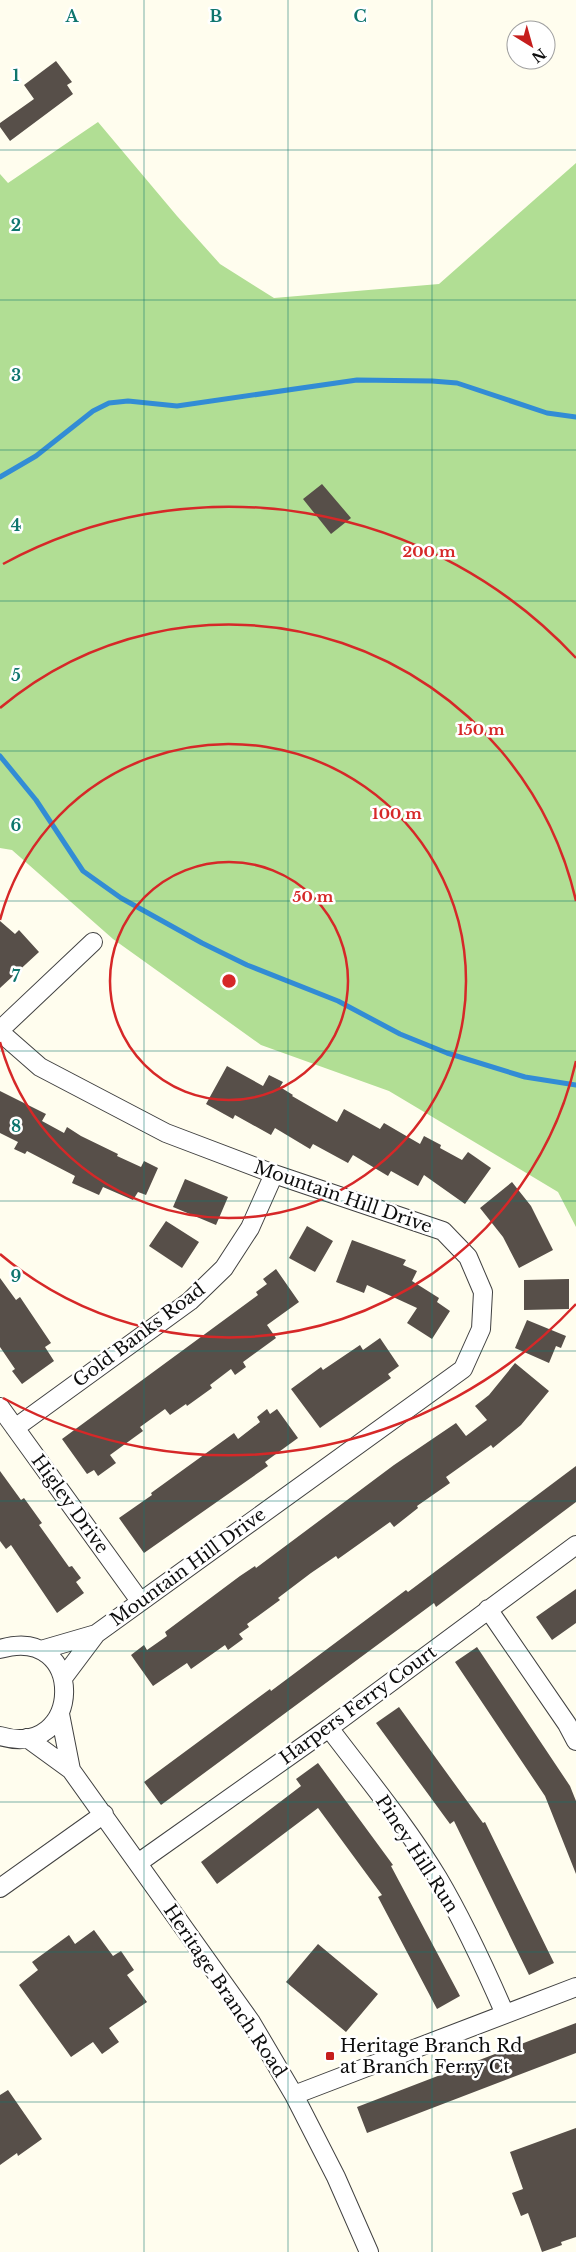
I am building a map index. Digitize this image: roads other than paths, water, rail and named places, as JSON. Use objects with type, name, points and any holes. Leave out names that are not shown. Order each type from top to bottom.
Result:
[{"type":"street","points":[[0,1031],[93,942]]},
{"type":"street","name":"Mountain Hill Drive","points":[[0,1031],[40,1067],[107,1104],[166,1133],[274,1174],[443,1231],[468,1257],[483,1292],[481,1329],[463,1369],[96,1634],[63,1678]]},
{"type":"street","name":"Gold Banks Road","points":[[15,1428],[190,1302],[224,1268],[250,1228],[274,1174]]},
{"type":"street","name":"Higley Drive","points":[[0,1407],[140,1601]]},
{"type":"street","name":"Harpers Ferry Court","points":[[138,1863],[329,1728],[576,1546]]},
{"type":"street","points":[[488,1609],[567,1724],[576,1741]]},
{"type":"street","name":"Mountain Hill Drive","points":[[41,1650],[96,1634]]},
{"type":"street","points":[[0,1736],[18,1740],[40,1734],[52,1726],[60,1714],[66,1690],[58,1667],[41,1650],[26,1645],[4,1644]]},
{"type":"street","name":"Heritage Branch Road","points":[[60,1714],[71,1770]]},
{"type":"street","name":"Piney Hill Run","points":[[329,1728],[405,1827],[438,1879],[476,1949],[505,2014]]},
{"type":"street","name":"Heritage Branch Road","points":[[27,1738],[71,1770],[251,2022],[294,2095],[336,2177],[369,2252]]},
{"type":"street","points":[[0,1888],[104,1814]]},
{"type":"street","points":[[294,2095],[576,1987]]},
{"type":"waterway","points":[[0,477],[36,456],[93,411],[109,403],[128,401],[177,406],[357,380],[432,381],[457,383],[547,413],[576,417]]},
{"type":"waterway","points":[[0,756],[36,800],[83,871],[121,898],[202,943],[247,965],[338,1001],[400,1034],[447,1053],[525,1077],[576,1085]]},
{"type":"place","name":"Heritage Branch Rd at Branch Ferry Ct","points":[[330,2056]]}]
